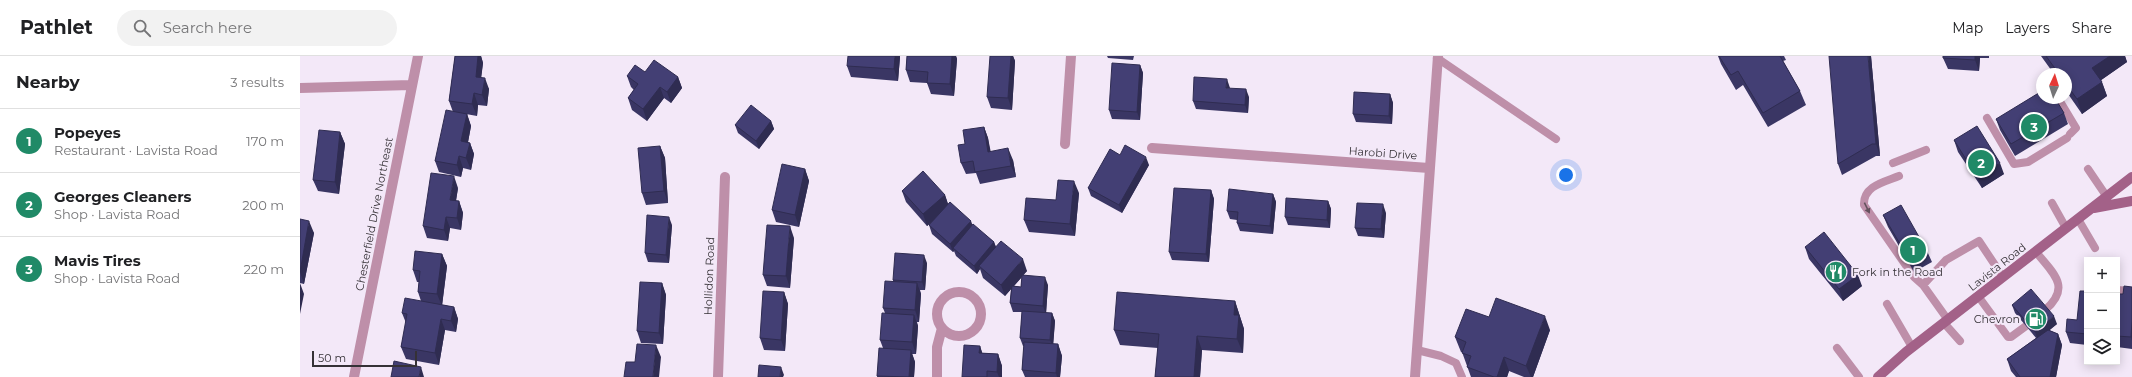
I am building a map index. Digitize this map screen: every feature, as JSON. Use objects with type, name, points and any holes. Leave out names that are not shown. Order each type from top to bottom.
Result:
[{"type":"main road","name":"Lavista Road","points":[[1878,377],[1912,347],[2132,177]]},
{"type":"main road","points":[[2092,209],[2132,201]]},
{"type":"street","name":"Chesterfield Drive Northeast","points":[[354,377],[418,56]]},
{"type":"street","points":[[1064,144],[1071,56]]},
{"type":"street","points":[[1429,168],[1438,57]]},
{"type":"street","points":[[300,88],[411,85]]},
{"type":"street","name":"Harobi Drive","points":[[1152,148],[1429,168],[1415,377]]},
{"type":"street","name":"Hollidon Road","points":[[718,377],[725,176]]},
{"type":"street","points":[[937,377],[937,347],[942,328],[937,315],[940,302],[945,296],[958,291],[964,292],[977,300],[980,307],[980,322],[970,333],[955,335],[942,328]]},
{"type":"lane","points":[[1438,57],[1556,139]]},
{"type":"lane","points":[[1987,118],[2014,164],[2028,162],[2068,136],[2076,128],[2062,104]]},
{"type":"lane","points":[[1893,163],[1926,150]]},
{"type":"lane","points":[[2088,169],[2107,197]]},
{"type":"lane","points":[[1899,176],[1873,187],[1866,193],[1864,205],[1914,278],[1923,285],[1960,341]]},
{"type":"lane","points":[[2052,203],[2066,228]]},
{"type":"lane","points":[[2078,220],[2095,248]]},
{"type":"lane","points":[[1923,285],[1946,260],[1979,241],[2003,277]]},
{"type":"lane","points":[[2036,252],[2058,280],[2059,286],[2055,301],[2045,310]]},
{"type":"lane","points":[[2120,290],[2132,291]]},
{"type":"lane","points":[[1978,296],[2008,337],[2011,337],[2026,326]]},
{"type":"lane","points":[[1887,304],[1912,347]]},
{"type":"lane","points":[[1837,348],[1859,377]]},
{"type":"lane","points":[[1417,350],[1441,356],[1456,363],[1462,377]]},
{"type":"building","points":[[455,56],[478,56],[476,77],[485,78],[482,95],[474,93],[472,104],[449,101]]},
{"type":"building","points":[[848,56],[895,56],[894,69],[847,66]]},
{"type":"building","points":[[907,56],[952,56],[950,84],[927,83],[928,72],[906,70]]},
{"type":"building","points":[[990,56],[1011,56],[1008,98],[987,97]]},
{"type":"building","points":[[1719,56],[1780,56],[1800,91],[1763,113],[1738,71],[1731,75]]},
{"type":"building","points":[[1829,56],[1868,56],[1876,144],[1872,144],[1838,164]]},
{"type":"building","points":[[1943,56],[1975,56],[1975,60],[1943,58]]},
{"type":"building","points":[[2046,56],[2110,56],[2092,68],[2102,82],[2077,99],[2072,92],[2072,68],[2055,68]]},
{"type":"building","points":[[654,60],[678,77],[667,92],[660,87],[643,109],[628,98],[638,84],[627,76],[635,65],[645,72]]},
{"type":"building","points":[[1112,63],[1140,65],[1137,112],[1109,110]]},
{"type":"building","points":[[1194,77],[1227,79],[1226,88],[1246,89],[1245,105],[1193,101]]},
{"type":"building","points":[[1354,92],[1390,94],[1389,116],[1353,114]]},
{"type":"building","points":[[2036,95],[2036,104],[2059,104],[2064,113],[2011,144],[1996,119]]},
{"type":"building","points":[[751,105],[771,121],[756,141],[735,125]]},
{"type":"building","points":[[446,110],[467,114],[461,141],[470,143],[466,158],[459,156],[457,165],[435,161]]},
{"type":"building","points":[[1977,126],[2000,163],[1977,177],[1954,140]]},
{"type":"building","points":[[984,127],[988,152],[1008,148],[1011,166],[975,172],[973,161],[961,163],[958,145],[965,144],[963,130]]},
{"type":"building","points":[[319,130],[340,132],[335,182],[313,180]]},
{"type":"building","points":[[1125,145],[1146,157],[1119,205],[1088,188],[1110,149],[1120,155]]},
{"type":"building","points":[[660,146],[664,191],[642,193],[638,148]]},
{"type":"building","points":[[782,164],[805,169],[795,215],[772,210]]},
{"type":"building","points":[[923,171],[945,195],[923,214],[902,191]]},
{"type":"building","points":[[431,173],[454,176],[450,200],[459,201],[457,218],[446,217],[444,230],[423,226]]},
{"type":"building","points":[[1058,180],[1074,181],[1070,224],[1024,220],[1026,198],[1056,200]]},
{"type":"building","points":[[1174,188],[1211,190],[1206,254],[1169,252]]},
{"type":"building","points":[[1229,189],[1273,194],[1270,226],[1237,223],[1238,212],[1227,211]]},
{"type":"building","points":[[1286,198],[1328,201],[1327,220],[1285,217]]},
{"type":"building","points":[[950,202],[971,221],[950,244],[929,225]]},
{"type":"building","points":[[1357,203],[1383,204],[1381,229],[1355,228]]},
{"type":"building","points":[[1901,205],[1927,251],[1910,261],[1883,215]]},
{"type":"building","points":[[647,215],[669,217],[666,255],[645,253]]},
{"type":"building","points":[[300,219],[309,221],[300,272]]},
{"type":"building","points":[[973,224],[994,242],[974,266],[953,248]]},
{"type":"building","points":[[767,225],[790,226],[786,276],[763,275]]},
{"type":"building","name":"Fork in the Road","points":[[1824,232],[1858,275],[1839,289],[1805,247]]},
{"type":"building","points":[[1001,241],[1023,259],[1001,285],[979,266]]},
{"type":"building","points":[[415,251],[442,254],[437,294],[418,292],[420,271],[413,270]]},
{"type":"building","points":[[895,253],[924,255],[922,282],[893,280]]},
{"type":"building","points":[[1022,275],[1045,277],[1043,306],[1010,303],[1012,286],[1021,287]]},
{"type":"building","points":[[885,281],[917,283],[915,310],[883,308]]},
{"type":"building","points":[[640,282],[662,283],[659,333],[637,331]]},
{"type":"building","points":[[2124,286],[2132,287],[2131,337],[2120,336],[2120,294],[2123,294]]},
{"type":"building","name":"Chevron","points":[[2031,289],[2054,316],[2035,332],[2012,305]]},
{"type":"building","points":[[763,291],[784,292],[781,340],[760,338]]},
{"type":"building","points":[[2080,291],[2084,291],[2084,334],[2066,332],[2067,319],[2077,320]]},
{"type":"building","points":[[1117,292],[1235,301],[1234,315],[1239,315],[1237,339],[1197,336],[1194,377],[1155,377],[1159,334],[1114,330]]},
{"type":"building","points":[[405,298],[454,307],[451,321],[441,319],[435,353],[401,347],[407,314],[402,313]]},
{"type":"building","points":[[1496,298],[1545,316],[1526,366],[1504,357],[1497,377],[1494,377],[1467,367],[1471,356],[1462,353],[1466,342],[1455,337],[1466,309],[1489,317]]},
{"type":"building","points":[[1022,311],[1052,313],[1050,340],[1020,338]]},
{"type":"building","points":[[882,313],[914,315],[912,342],[880,340]]},
{"type":"building","points":[[2048,330],[2058,334],[2050,377],[2020,377],[2007,359]]},
{"type":"building","points":[[1024,342],[1058,344],[1056,373],[1022,370]]},
{"type":"building","points":[[637,344],[656,345],[653,377],[624,377],[626,362],[635,362]]},
{"type":"building","points":[[964,345],[980,346],[979,353],[998,354],[997,372],[987,371],[987,377],[962,377]]},
{"type":"building","points":[[879,348],[911,350],[909,377],[877,376]]},
{"type":"building","points":[[394,361],[421,367],[419,377],[391,377]]},
{"type":"building","points":[[759,365],[781,367],[780,377],[758,377]]},
{"type":"place","name":"Mavis Tires","points":[[2034,127]]},
{"type":"place","name":"Georges Cleaners","points":[[1981,163]]},
{"type":"place","name":"Popeyes","points":[[1913,250]]},
{"type":"place","name":"Fork in the Road","points":[[1836,272]]},
{"type":"place","name":"Chevron","points":[[2036,319]]}]
